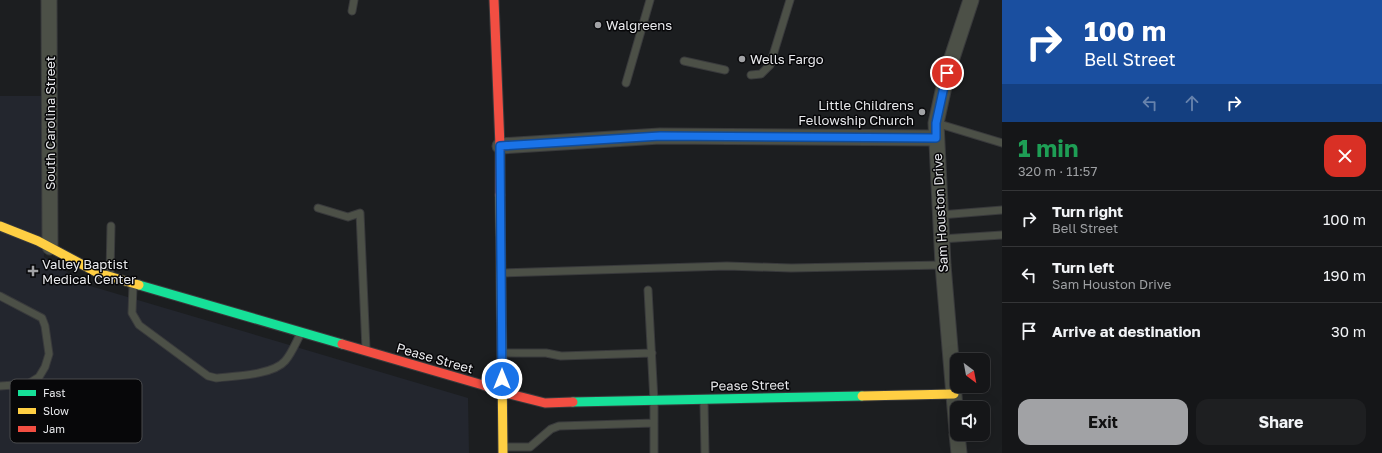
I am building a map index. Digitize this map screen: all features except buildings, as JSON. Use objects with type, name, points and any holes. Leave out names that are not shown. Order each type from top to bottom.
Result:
[{"type":"street","name":"South Carolina Street","points":[[49,0],[50,247]]},
{"type":"street","points":[[494,0],[500,146],[503,450]]},
{"type":"street","name":"Sam Houston Drive","points":[[955,401],[941,239],[936,123],[947,73],[971,0]]},
{"type":"street","points":[[500,146],[660,136],[936,138]]},
{"type":"street","name":"Pease Street","points":[[0,226],[18,232],[50,247],[98,273],[110,277],[502,392],[545,403],[954,394]]},
{"type":"street","points":[[958,441],[959,453]]},
{"type":"lane","points":[[352,11],[354,0]]},
{"type":"lane","points":[[626,84],[650,0]]},
{"type":"lane","points":[[751,75],[761,74],[770,65],[790,0]]},
{"type":"lane","points":[[684,61],[725,70]]},
{"type":"lane","points":[[936,123],[1002,142]]},
{"type":"lane","points":[[318,208],[348,217],[360,213],[366,352]]},
{"type":"lane","points":[[940,215],[1002,210]]},
{"type":"lane","points":[[110,277],[111,226]]},
{"type":"lane","points":[[941,239],[1002,235]]},
{"type":"lane","points":[[502,273],[727,266],[791,268],[943,265]]},
{"type":"lane","points":[[133,284],[132,313],[139,325],[208,376],[216,378],[269,371],[279,366],[286,360],[302,333]]},
{"type":"lane","points":[[648,290],[654,401],[654,453]]},
{"type":"lane","points":[[0,296],[42,318],[45,326],[49,354],[46,367],[36,379]]},
{"type":"lane","points":[[502,353],[546,353],[561,356],[652,352]]},
{"type":"lane","points":[[0,386],[10,385]]},
{"type":"lane","points":[[704,400],[705,453]]},
{"type":"lane","points":[[503,450],[530,447],[551,429],[559,426],[654,424]]},
{"type":"shaded area","name":"Valley Baptist Medical Center","points":[[0,96],[42,96],[44,257],[87,285],[468,398],[469,453],[0,453]]},
{"type":"traffic: fast","points":[[139,285],[342,344]]},
{"type":"traffic: fast","points":[[573,402],[862,396]]},
{"type":"traffic: slow","points":[[500,195],[503,453]]},
{"type":"traffic: slow","points":[[0,226],[38,241],[98,273],[139,285]]},
{"type":"traffic: slow","points":[[862,396],[954,394]]},
{"type":"traffic: jam","points":[[494,0],[500,146],[500,195]]},
{"type":"traffic: jam","points":[[342,344],[483,385],[502,392],[545,403],[573,402]]},
{"type":"place","name":"Walgreens","points":[[598,25]]},
{"type":"place","name":"Wells Fargo","points":[[742,59]]},
{"type":"place","name":"Little Childrens Fellowship Church","points":[[922,112]]},
{"type":"place","name":"Valley Baptist Medical Center","points":[[33,271]]},
{"type":"route","points":[[502,379],[500,146],[660,136],[936,138],[936,123],[947,73]]}]
